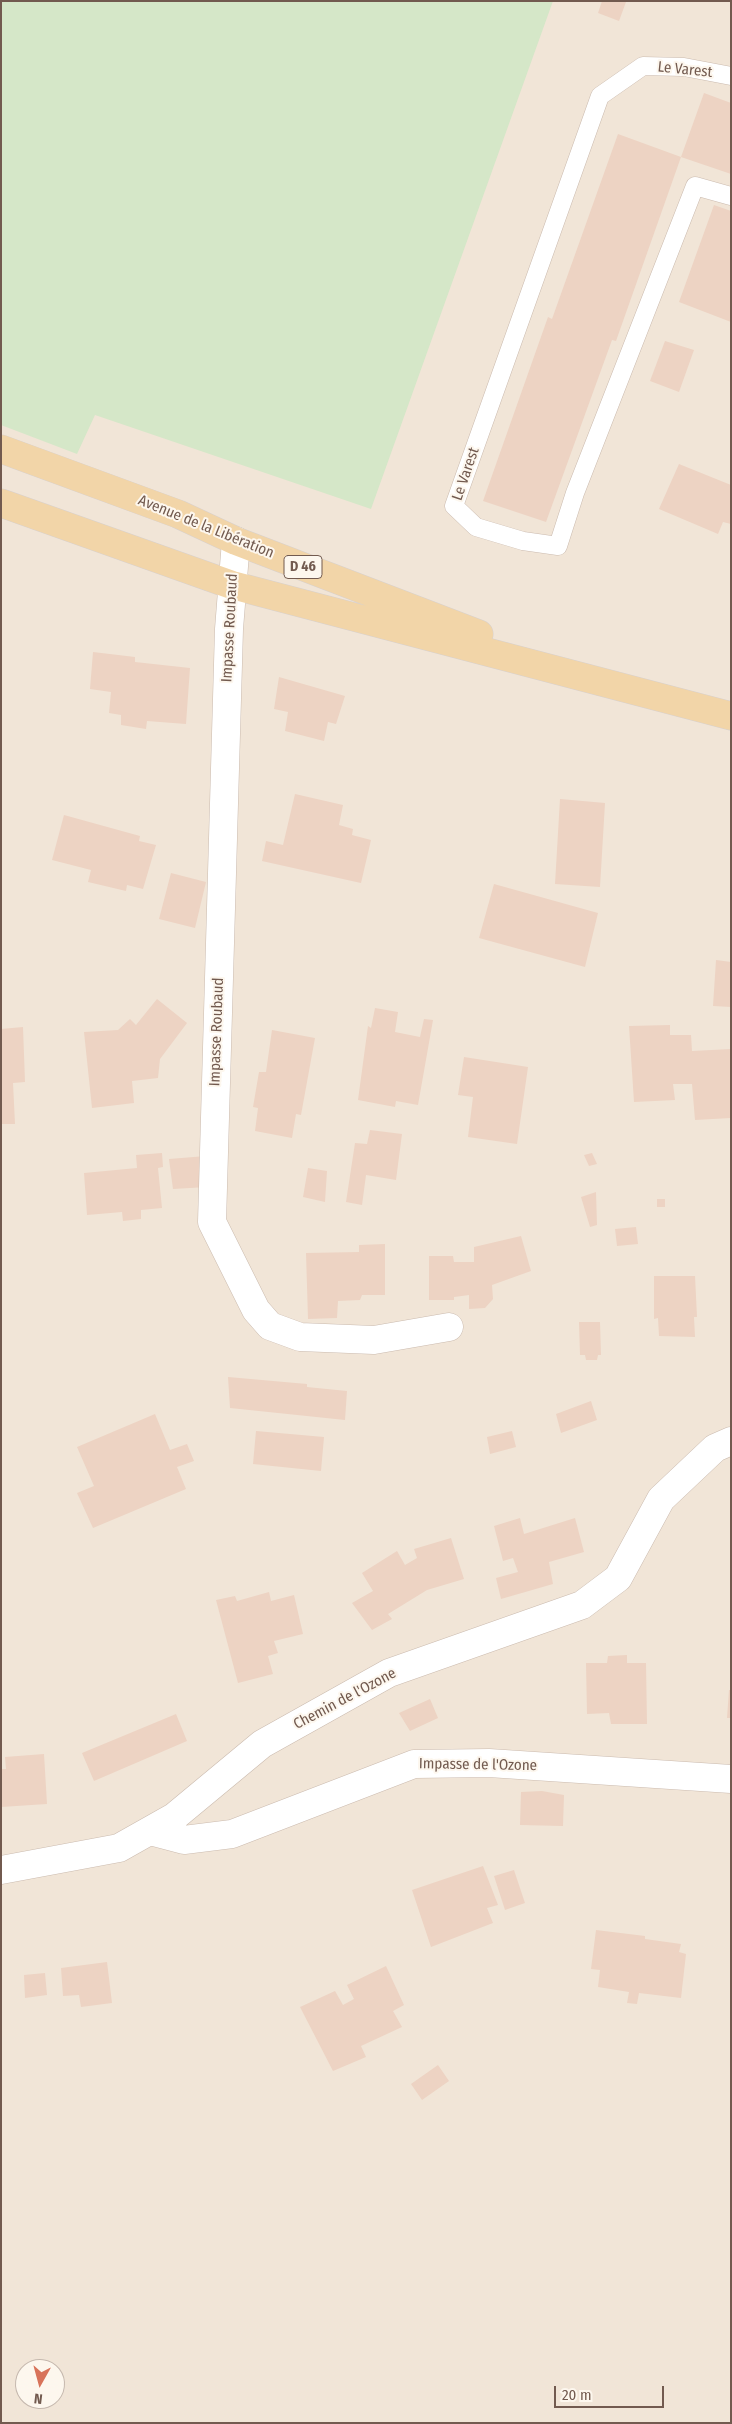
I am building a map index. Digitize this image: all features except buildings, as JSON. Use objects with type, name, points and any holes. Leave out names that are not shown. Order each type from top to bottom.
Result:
[{"type":"main road","name":"Avenue de la Libération","points":[[1,449],[178,514],[236,540],[606,683]]},
{"type":"main road","name":"Avenue de la Libération","points":[[1,503],[232,585],[731,716]]},
{"type":"street","name":"Impasse Roubaud","points":[[236,540],[228,639],[212,1222],[256,1310],[270,1326],[300,1338],[374,1340],[449,1327]]},
{"type":"street","name":"Chemin de l'Ozone","points":[[1,1870],[119,1848],[174,1818],[262,1744],[389,1673],[582,1605],[618,1578],[661,1499],[715,1448],[731,1441]]},
{"type":"street","name":"Impasse de l'Ozone","points":[[150,1831],[184,1840],[232,1834],[414,1764],[489,1762],[731,1779]]},
{"type":"lane","name":"Le Varest","points":[[731,76],[684,67],[642,66],[600,96],[454,506],[476,527],[523,541],[558,546],[575,493],[695,186],[731,196]]},
{"type":"shaded area","points":[[1,1],[731,1],[731,2423],[1,2423]]},
{"type":"green space","points":[[1,1],[553,1],[371,509],[95,415],[77,454],[1,425]]}]
